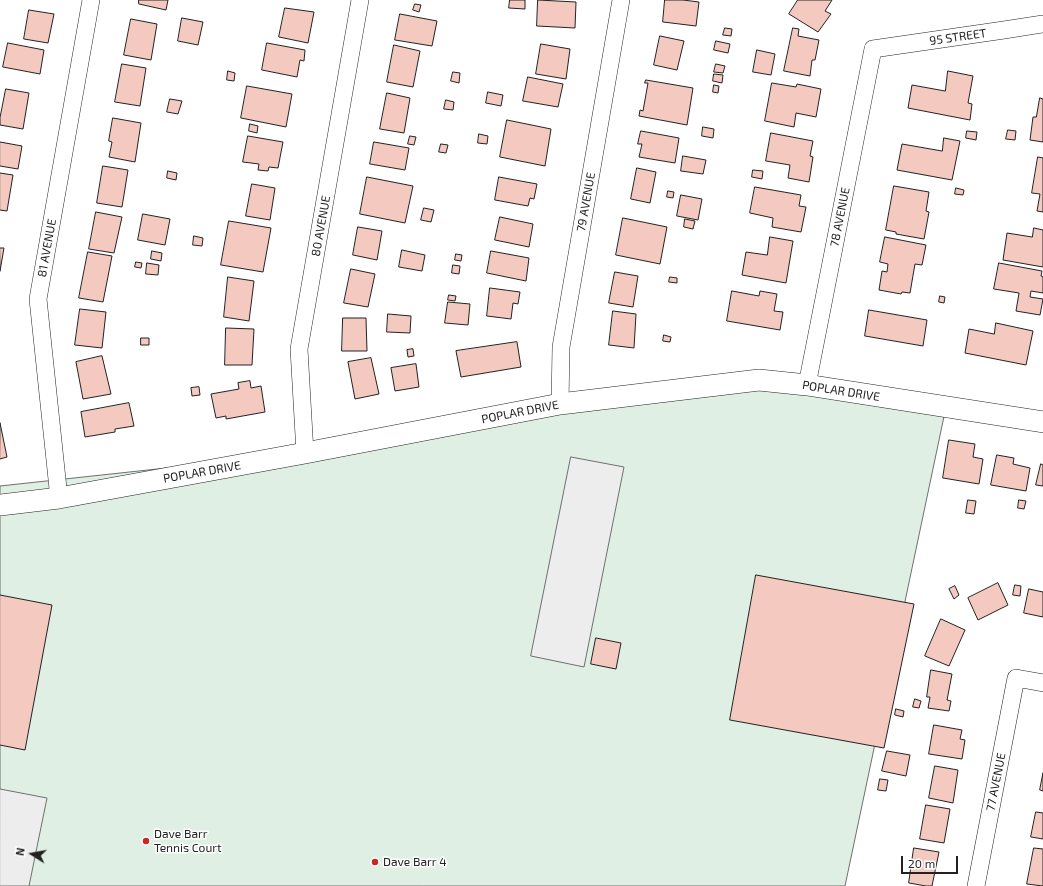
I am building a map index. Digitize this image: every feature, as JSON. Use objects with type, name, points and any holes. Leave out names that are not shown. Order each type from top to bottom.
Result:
[{"type":"street","name":"81 AVENUE","points":[[59,498],[38,299],[91,0]]},
{"type":"street","name":"80 AVENUE","points":[[305,453],[299,349],[360,0]]},
{"type":"street","name":"79 AVENUE","points":[[560,404],[561,347],[621,0]]},
{"type":"street","name":"95 STREET","points":[[873,49],[1043,24]]},
{"type":"street","name":"78 AVENUE","points":[[807,385],[873,49]]},
{"type":"street","name":"POPLAR DRIVE","points":[[0,505],[59,498],[560,404],[759,380],[807,385],[1043,422]]},
{"type":"street","name":"77 AVENUE","points":[[976,886],[1016,678],[1043,683]]},
{"type":"green space","points":[[759,380],[946,407],[845,886],[0,886],[0,486],[305,453]]},
{"type":"shaded area","points":[[571,457],[624,467],[584,667],[531,656]]},
{"type":"shaded area","points":[[0,789],[47,798],[29,886],[0,886]]},
{"type":"building","points":[[139,0],[168,0],[166,10],[139,4]]},
{"type":"building","points":[[510,0],[525,0],[525,9],[509,8]]},
{"type":"building","points":[[538,0],[576,2],[575,28],[537,26]]},
{"type":"building","points":[[665,0],[699,2],[696,26],[663,22]]},
{"type":"building","points":[[798,0],[832,0],[825,11],[831,14],[818,32],[789,14]]},
{"type":"building","points":[[415,4],[421,5],[419,12],[413,10]]},
{"type":"building","points":[[285,8],[314,12],[308,43],[279,37]]},
{"type":"building","points":[[29,10],[54,14],[48,43],[24,39]]},
{"type":"building","points":[[400,14],[437,21],[432,46],[395,40]]},
{"type":"building","points":[[182,18],[203,22],[198,45],[178,41]]},
{"type":"building","points":[[131,19],[157,24],[151,60],[124,55]]},
{"type":"building","points":[[725,28],[732,29],[731,36],[723,35]]},
{"type":"building","points":[[793,28],[799,29],[798,36],[819,40],[815,60],[812,60],[810,76],[784,71]]},
{"type":"building","points":[[660,36],[684,41],[677,70],[654,65]]},
{"type":"building","points":[[716,41],[730,44],[728,53],[714,50]]},
{"type":"building","points":[[8,43],[44,50],[40,74],[3,67]]},
{"type":"building","points":[[267,43],[305,50],[304,61],[300,60],[297,77],[262,70]]},
{"type":"building","points":[[541,44],[570,49],[566,79],[536,74]]},
{"type":"building","points":[[394,45],[420,51],[413,87],[387,82]]},
{"type":"building","points":[[757,50],[775,54],[771,75],[753,72]]},
{"type":"building","points":[[122,64],[146,68],[140,106],[115,102]]},
{"type":"building","points":[[716,64],[725,66],[723,73],[714,72]]},
{"type":"building","points":[[228,71],[235,73],[234,81],[227,80]]},
{"type":"building","points":[[948,71],[973,76],[968,103],[972,104],[970,120],[908,108],[912,85],[945,91]]},
{"type":"building","points":[[453,72],[460,73],[459,83],[451,81]]},
{"type":"building","points":[[714,74],[723,75],[722,83],[713,81]]},
{"type":"building","points":[[528,77],[563,84],[558,107],[523,101]]},
{"type":"building","points":[[646,80],[693,88],[687,125],[639,116],[640,110],[643,111],[648,83],[645,83]]},
{"type":"building","points":[[772,83],[796,87],[797,84],[821,89],[816,117],[796,113],[794,127],[765,121]]},
{"type":"building","points":[[714,85],[719,86],[718,93],[713,92]]},
{"type":"building","points":[[247,86],[292,94],[286,127],[241,118]]},
{"type":"building","points":[[6,89],[29,93],[23,129],[0,125]]},
{"type":"building","points":[[488,92],[503,95],[501,106],[486,103]]},
{"type":"building","points":[[387,93],[410,98],[404,133],[380,129]]},
{"type":"building","points":[[1040,98],[1043,99],[1043,142],[1030,140],[1033,117],[1036,117]]},
{"type":"building","points":[[170,99],[182,101],[178,114],[167,112]]},
{"type":"building","points":[[446,100],[454,102],[453,110],[444,109]]},
{"type":"building","points":[[113,118],[141,123],[135,162],[109,157],[112,142],[109,141]]},
{"type":"building","points":[[507,120],[551,129],[545,166],[500,157]]},
{"type":"building","points":[[250,124],[258,126],[257,133],[249,131]]},
{"type":"building","points":[[703,127],[714,129],[713,138],[702,136]]},
{"type":"building","points":[[1008,130],[1016,131],[1015,140],[1006,139]]},
{"type":"building","points":[[641,131],[679,138],[675,163],[639,157],[642,144],[638,144]]},
{"type":"building","points":[[967,131],[977,132],[976,140],[966,138]]},
{"type":"building","points":[[771,133],[813,141],[810,156],[813,157],[809,182],[788,178],[790,165],[766,161]]},
{"type":"building","points":[[479,134],[488,136],[487,144],[478,143]]},
{"type":"building","points":[[248,136],[283,142],[278,168],[269,167],[268,171],[258,170],[259,164],[243,162]]},
{"type":"building","points":[[410,136],[416,137],[414,145],[408,144]]},
{"type":"building","points":[[944,138],[960,141],[952,180],[897,170],[902,144],[942,151]]},
{"type":"building","points":[[0,142],[22,146],[18,169],[0,166]]},
{"type":"building","points":[[374,142],[409,148],[405,170],[370,164]]},
{"type":"building","points":[[441,144],[448,145],[446,153],[439,152]]},
{"type":"building","points":[[683,156],[706,160],[703,174],[681,171]]},
{"type":"building","points":[[1038,157],[1043,158],[1043,212],[1037,211],[1040,194],[1032,193]]},
{"type":"building","points":[[103,166],[128,170],[122,207],[97,203]]},
{"type":"building","points":[[637,168],[656,172],[650,203],[631,199]]},
{"type":"building","points":[[753,170],[763,171],[762,179],[752,177]]},
{"type":"building","points":[[168,171],[177,173],[176,180],[167,178]]},
{"type":"building","points":[[0,173],[13,175],[7,211],[0,210]]},
{"type":"building","points":[[367,177],[413,186],[405,223],[360,214]]},
{"type":"building","points":[[499,177],[537,184],[534,199],[530,198],[528,206],[495,200]]},
{"type":"building","points":[[252,184],[275,188],[270,220],[246,216]]},
{"type":"building","points":[[894,186],[929,192],[926,211],[929,212],[924,239],[896,234],[896,232],[886,230]]},
{"type":"building","points":[[755,187],[801,195],[799,206],[806,207],[801,232],[772,227],[773,218],[750,213]]},
{"type":"building","points":[[956,188],[964,190],[963,195],[955,194]]},
{"type":"building","points":[[668,191],[674,192],[673,198],[667,197]]},
{"type":"building","points":[[681,195],[702,199],[698,220],[677,216]]},
{"type":"building","points":[[424,208],[434,210],[431,222],[421,220]]},
{"type":"building","points":[[96,212],[122,217],[114,253],[89,249]]},
{"type":"building","points":[[143,214],[170,219],[165,245],[138,240]]},
{"type":"building","points":[[500,217],[533,224],[529,247],[495,240]]},
{"type":"building","points":[[623,218],[667,227],[660,264],[616,255]]},
{"type":"building","points":[[685,219],[695,221],[693,229],[684,227]]},
{"type":"building","points":[[229,221],[271,228],[263,272],[221,265]]},
{"type":"building","points":[[358,227],[382,231],[377,260],[353,255]]},
{"type":"building","points":[[1034,228],[1043,230],[1043,267],[1003,260],[1007,233],[1032,237]]},
{"type":"building","points":[[194,236],[203,238],[202,246],[193,245]]},
{"type":"building","points":[[770,237],[793,241],[786,283],[742,275],[746,252],[767,255]]},
{"type":"building","points":[[885,237],[926,245],[922,265],[915,264],[910,293],[902,292],[901,294],[879,290],[882,271],[887,272],[888,264],[880,262]]},
{"type":"building","points":[[0,248],[4,248],[0,271]]},
{"type":"building","points":[[402,250],[425,255],[422,271],[399,267]]},
{"type":"building","points":[[152,251],[162,253],[161,261],[151,259]]},
{"type":"building","points":[[491,251],[529,258],[526,281],[487,273]]},
{"type":"building","points":[[88,252],[112,256],[103,302],[79,298]]},
{"type":"building","points":[[456,254],[462,255],[461,261],[455,260]]},
{"type":"building","points":[[136,262],[142,263],[141,268],[135,267]]},
{"type":"building","points":[[147,263],[159,265],[158,275],[146,274]]},
{"type":"building","points":[[999,263],[1042,271],[1041,276],[1043,277],[1043,293],[1031,291],[1030,297],[1043,299],[1040,315],[1016,311],[1019,293],[994,289]]},
{"type":"building","points":[[453,265],[460,266],[459,274],[452,273]]},
{"type":"building","points":[[351,269],[375,274],[368,307],[344,303]]},
{"type":"building","points":[[615,272],[638,276],[633,307],[609,303]]},
{"type":"building","points":[[228,277],[254,281],[249,321],[224,317]]},
{"type":"building","points":[[670,277],[677,278],[677,283],[669,282]]},
{"type":"building","points":[[490,288],[520,292],[518,304],[513,303],[511,319],[487,316]]},
{"type":"building","points":[[732,291],[759,296],[760,291],[777,294],[774,311],[783,312],[780,330],[727,321]]},
{"type":"building","points":[[449,295],[456,296],[455,301],[448,300]]},
{"type":"building","points":[[940,296],[945,297],[944,303],[939,302]]},
{"type":"building","points":[[448,302],[470,304],[468,325],[445,323]]},
{"type":"building","points":[[80,309],[106,312],[102,348],[75,345]]},
{"type":"building","points":[[869,310],[927,320],[923,346],[865,336]]},
{"type":"building","points":[[613,311],[636,314],[634,348],[609,345]]},
{"type":"building","points":[[388,314],[411,316],[410,333],[387,332]]},
{"type":"building","points":[[343,318],[366,318],[367,351],[342,351]]},
{"type":"building","points":[[996,323],[1033,331],[1026,365],[965,353],[969,329],[994,334]]},
{"type":"building","points":[[226,328],[254,329],[252,365],[225,365]]},
{"type":"building","points":[[664,335],[671,337],[670,342],[663,341]]},
{"type":"building","points":[[141,338],[149,338],[149,345],[141,345]]},
{"type":"building","points":[[517,342],[521,367],[461,377],[456,351]]},
{"type":"building","points":[[413,349],[414,356],[408,357],[407,350]]},
{"type":"building","points":[[102,356],[111,394],[83,399],[76,362]]},
{"type":"building","points":[[371,358],[379,394],[355,399],[348,362]]},
{"type":"building","points":[[416,364],[419,387],[395,391],[391,368]]},
{"type":"building","points":[[250,381],[251,388],[261,386],[265,412],[226,419],[226,416],[216,418],[211,394],[239,389],[238,383]]},
{"type":"building","points":[[199,387],[200,395],[192,396],[191,388]]},
{"type":"building","points":[[129,403],[134,426],[115,429],[115,432],[85,437],[81,412]]},
{"type":"building","points":[[0,423],[7,457],[0,459]]},
{"type":"building","points":[[949,440],[975,444],[973,457],[983,459],[979,484],[943,478]]},
{"type":"building","points":[[997,455],[1014,458],[1013,464],[1030,468],[1026,491],[991,485]]},
{"type":"building","points":[[1041,464],[1043,465],[1043,486],[1036,485]]},
{"type":"building","points":[[968,500],[976,501],[974,514],[966,513]]},
{"type":"building","points":[[1019,500],[1026,501],[1024,509],[1018,508]]},
{"type":"building","points":[[756,575],[914,604],[884,748],[730,720]]},
{"type":"building","points":[[998,583],[1008,605],[978,620],[968,598]]},
{"type":"building","points":[[1015,585],[1021,586],[1020,596],[1013,595]]},
{"type":"building","points":[[955,586],[959,595],[954,599],[949,589]]},
{"type":"building","points":[[1029,589],[1043,592],[1043,617],[1024,613]]},
{"type":"building","points":[[0,595],[52,605],[25,750],[0,745]]},
{"type":"building","points":[[941,619],[965,630],[949,666],[925,656]]},
{"type":"building","points":[[596,638],[621,643],[616,669],[591,664]]},
{"type":"building","points":[[931,670],[952,674],[947,700],[951,701],[949,711],[928,708],[930,697],[927,697]]},
{"type":"building","points":[[915,699],[921,701],[919,708],[913,707]]},
{"type":"building","points":[[896,709],[904,711],[903,717],[895,715]]},
{"type":"building","points":[[934,725],[962,730],[960,739],[965,740],[962,759],[929,754]]},
{"type":"building","points":[[887,751],[910,755],[906,776],[882,771]]},
{"type":"building","points":[[935,766],[958,770],[953,803],[929,798]]},
{"type":"building","points":[[1043,773],[1043,791],[1040,790]]},
{"type":"building","points":[[880,779],[888,780],[886,791],[878,790]]},
{"type":"building","points":[[926,805],[950,809],[944,843],[920,839]]},
{"type":"building","points":[[1036,812],[1043,813],[1043,839],[1031,837]]},
{"type":"building","points":[[914,848],[939,852],[932,886],[909,883]]},
{"type":"building","points":[[1034,848],[1043,849],[1043,886],[1027,884]]},
{"type":"place","name":"Dave Barr Tennis Court","points":[[146,841]]},
{"type":"place","name":"Dave Barr 4","points":[[375,862]]}]
